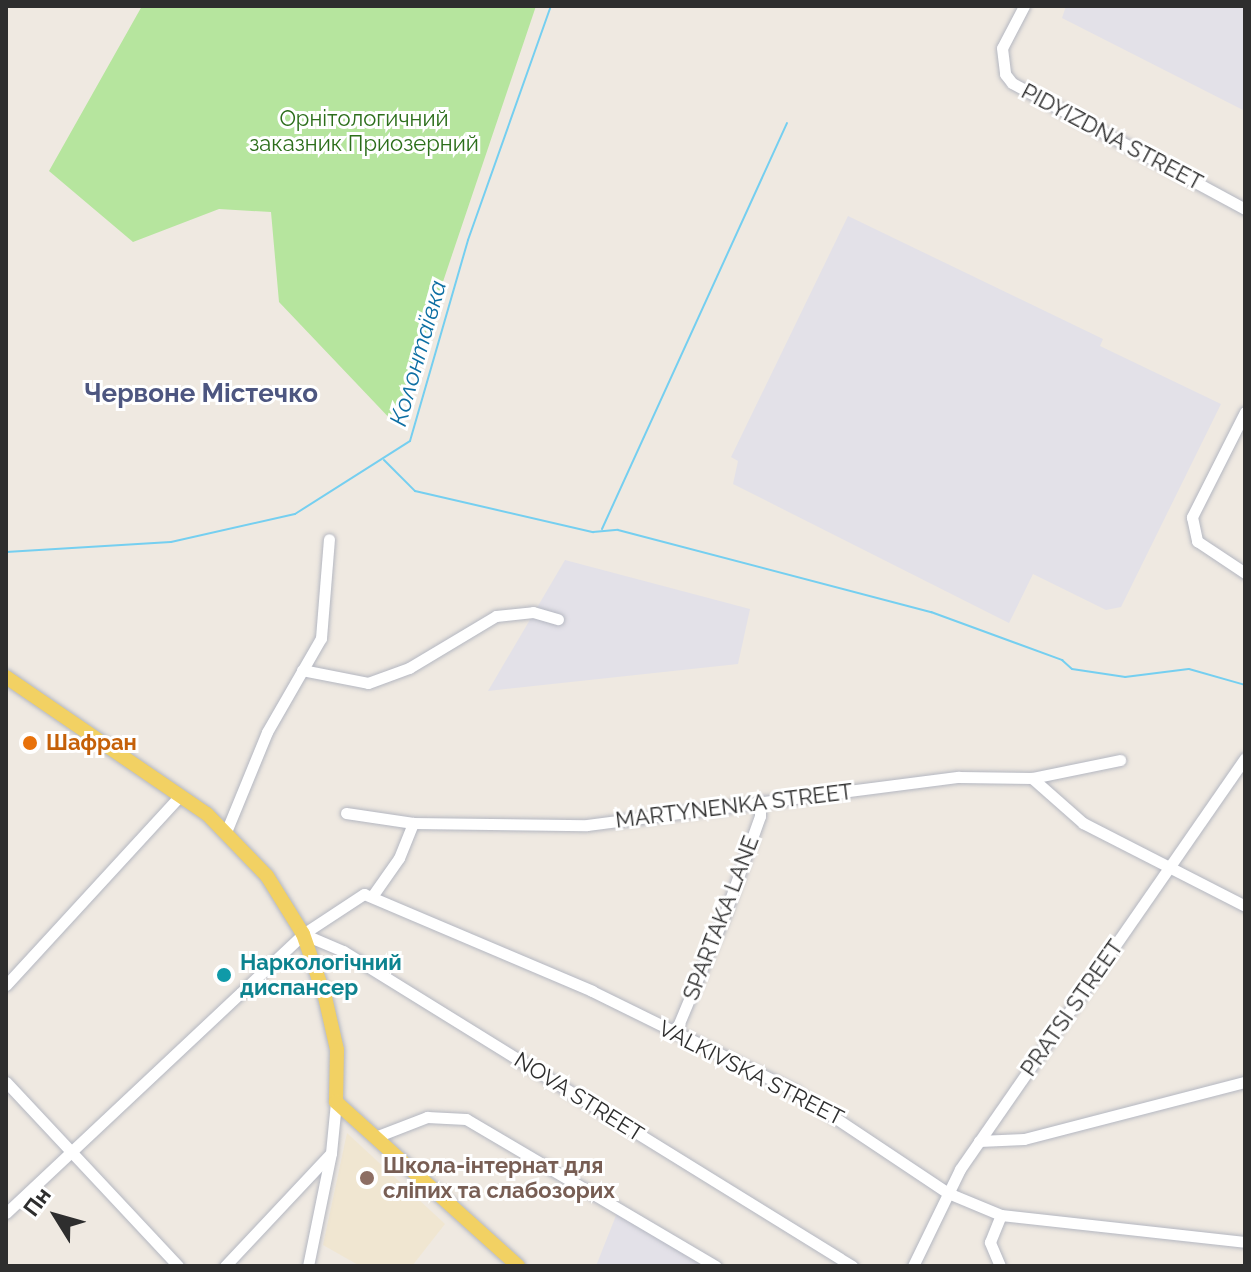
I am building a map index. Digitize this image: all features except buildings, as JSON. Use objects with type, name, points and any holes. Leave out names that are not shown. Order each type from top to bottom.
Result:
[{"type":"main road","points":[[6,677],[181,795],[226,832],[267,876],[303,934],[337,1050],[336,1102],[378,1136],[518,1266]]},
{"type":"street","name":"PIDYIZDNA STREET","points":[[1024,6],[1002,48],[1005,74],[1012,83],[1245,209]]},
{"type":"street","points":[[1245,412],[1192,517],[1197,541],[1245,573]]},
{"type":"street","points":[[226,832],[258,752],[321,638],[329,539]]},
{"type":"street","points":[[302,670],[368,683],[409,668],[496,616],[533,612],[558,619]]},
{"type":"street","name":"PRATSI STREET","points":[[913,1266],[948,1193],[979,1141],[1245,758]]},
{"type":"street","name":"MARTYNENKA STREET","points":[[346,813],[413,823],[587,825],[959,777],[1032,778],[1120,760]]},
{"type":"street","points":[[1032,778],[1083,823],[1245,906]]},
{"type":"street","points":[[6,985],[181,795]]},
{"type":"street","name":"SPARTAKA LANE","points":[[675,1033],[731,897],[760,816],[760,801]]},
{"type":"street","points":[[6,1213],[73,1154],[303,934],[354,897],[373,895],[399,858],[413,823]]},
{"type":"street","name":"VALKIVSKA STREET","points":[[373,895],[795,1091],[948,1193],[1001,1215],[1245,1242]]},
{"type":"street","name":"NOVA STREET","points":[[303,934],[343,951],[852,1266]]},
{"type":"street","points":[[6,1082],[178,1266]]},
{"type":"street","points":[[979,1141],[1024,1139],[1245,1082]]},
{"type":"street","points":[[308,1266],[331,1153],[336,1102]]},
{"type":"street","points":[[378,1136],[427,1117],[466,1119],[716,1266]]},
{"type":"street","points":[[225,1266],[331,1153]]},
{"type":"street","points":[[1000,1266],[990,1242],[1001,1215]]},
{"type":"shaded area","points":[[1066,6],[1245,6],[1245,111],[1062,18]]},
{"type":"shaded area","points":[[848,216],[1103,339],[1100,346],[1221,404],[1121,607],[1106,610],[1033,574],[1009,623],[733,484],[738,461],[731,457]]},
{"type":"shaded area","points":[[565,560],[750,609],[738,664],[488,691]]},
{"type":"shaded area","name":"Школа-інтернат для сліпих та слабозорих","points":[[347,1133],[445,1224],[412,1266],[360,1266],[323,1245]]},
{"type":"shaded area","points":[[617,1213],[704,1266],[596,1266]]},
{"type":"green space","name":"Орнiтологичний заказник Приозерний","points":[[142,6],[536,6],[395,424],[279,302],[271,212],[219,209],[133,242],[49,171]]},
{"type":"waterway","name":"Колонтаївка","points":[[6,552],[171,542],[295,514],[410,441],[468,240],[551,6]]},
{"type":"waterway","points":[[602,529],[787,123]]},
{"type":"waterway","points":[[384,460],[415,491],[593,532],[618,530],[931,612],[1062,660],[1072,669],[1125,677],[1189,669],[1245,685]]},
{"type":"place","name":"Шафран","points":[[30,743]]},
{"type":"place","name":"Наркологічний диспансер","points":[[224,975]]},
{"type":"place","name":"Школа-інтернат для сліпих та слабозорих","points":[[367,1178]]},
{"type":"district","name":"Червоне Містечко","points":[[201,394]]}]
